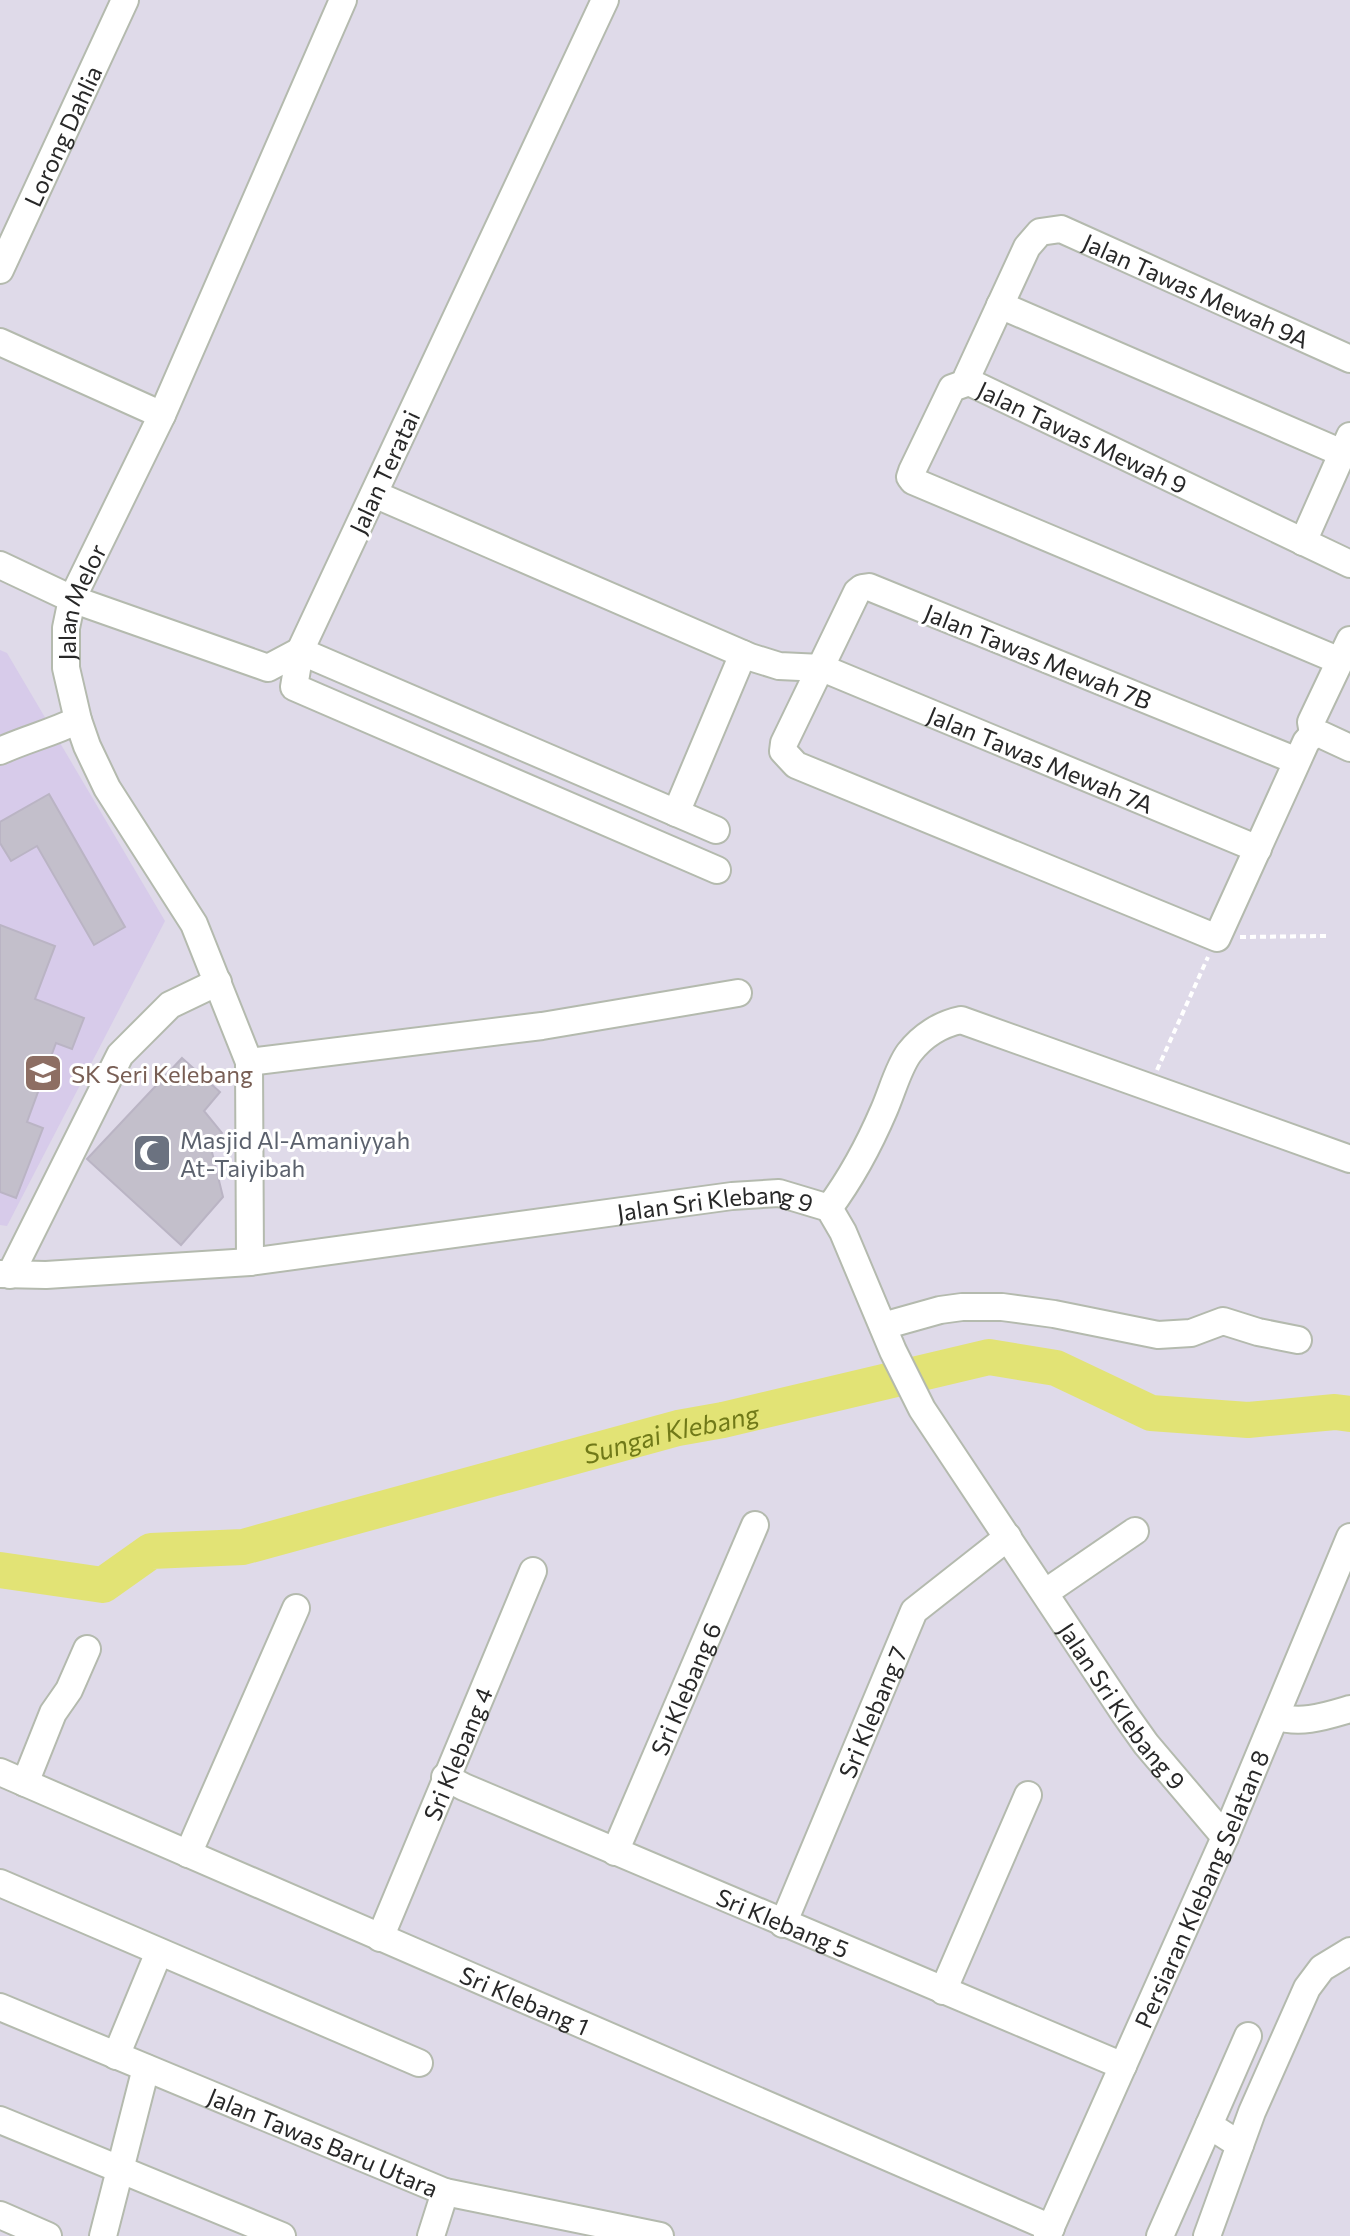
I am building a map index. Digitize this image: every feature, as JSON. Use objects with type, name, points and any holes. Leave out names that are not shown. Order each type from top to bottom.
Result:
[{"type":"street","name":"Lorong Dahlia","points":[[0,270],[125,0]]},
{"type":"street","name":"Jalan Melor","points":[[250,1262],[249,1062],[194,924],[107,788],[78,720],[66,668],[66,628],[72,599],[162,415],[343,0]]},
{"type":"street","name":"Jalan Teratai","points":[[300,651],[605,0]]},
{"type":"street","name":"Jalan Tawas Mewah 9A","points":[[1040,232],[1061,229],[1350,359]]},
{"type":"street","name":"Jalan Tawas Mewah 9","points":[[1040,232],[1027,247],[967,377],[969,382],[1350,564]]},
{"type":"street","points":[[1000,305],[1346,444],[1303,542]]},
{"type":"street","points":[[0,342],[162,415]]},
{"type":"street","points":[[969,382],[952,388],[912,471],[910,477],[913,481],[1346,652],[1311,722],[1313,734]]},
{"type":"street","name":"Jalan Tawas Mewah 7A","points":[[374,494],[743,654],[779,666],[822,668],[1258,849]]},
{"type":"street","points":[[0,565],[72,599],[268,668],[300,651]]},
{"type":"street","name":"Jalan Tawas Mewah 7B","points":[[1217,938],[796,765],[783,751],[784,743],[857,592],[869,587],[1297,761]]},
{"type":"street","points":[[300,651],[716,830]]},
{"type":"street","points":[[300,651],[294,687],[717,870]]},
{"type":"street","points":[[676,813],[743,654]]},
{"type":"street","points":[[0,751],[78,720]]},
{"type":"street","points":[[1313,734],[1350,748]]},
{"type":"street","points":[[1217,938],[1297,761],[1313,734]]},
{"type":"street","points":[[5,1274],[120,1055],[170,1005],[218,982]]},
{"type":"street","points":[[249,1062],[542,1026],[738,993]]},
{"type":"street","points":[[829,1208],[856,1167],[909,1053],[928,1034],[961,1020],[1350,1159]]},
{"type":"street","name":"Jalan Sri Klebang 9","points":[[5,1274],[46,1275],[250,1262],[732,1196],[779,1193],[829,1208],[843,1232],[922,1409],[1146,1744],[1225,1837]]},
{"type":"street","points":[[888,1338],[940,1310],[1002,1307],[1158,1335],[1191,1333],[1223,1321],[1298,1340]]},
{"type":"street","name":"Sri Klebang 6","points":[[615,1852],[755,1525]]},
{"type":"street","points":[[1046,1592],[1135,1531]]},
{"type":"street","name":"Sri Klebang 7","points":[[783,1924],[914,1611],[1008,1537]]},
{"type":"street","name":"Persiaran Klebang Selatan 8","points":[[1049,2232],[1225,1837],[1350,1537]]},
{"type":"street","name":"Sri Klebang 4","points":[[380,1938],[533,1571]]},
{"type":"street","points":[[188,1854],[296,1608]]},
{"type":"street","points":[[25,1783],[53,1713],[69,1690],[87,1649]]},
{"type":"street","points":[[1276,1716],[1289,1720],[1312,1719],[1350,1709]]},
{"type":"street","name":"Sri Klebang 1","points":[[0,1772],[1049,2232]]},
{"type":"street","name":"Sri Klebang 5","points":[[445,1777],[783,1924],[1123,2066]]},
{"type":"street","points":[[943,1991],[1028,1795]]},
{"type":"street","points":[[0,1883],[419,2063]]},
{"type":"street","points":[[1207,2236],[1240,2145],[1307,1988],[1322,1968],[1350,1951]]},
{"type":"street","points":[[116,2056],[159,1952]]},
{"type":"street","name":"Jalan Tawas Baru Utara","points":[[0,2007],[445,2192],[660,2236]]},
{"type":"street","points":[[1160,2236],[1248,2036]]},
{"type":"street","points":[[103,2236],[146,2068]]},
{"type":"street","points":[[0,2120],[282,2236]]},
{"type":"street","points":[[1209,2125],[1240,2145]]},
{"type":"street","points":[[431,2236],[445,2192]]},
{"type":"street","points":[[0,2215],[48,2236]]},
{"type":"path","points":[[1149,1089],[1217,938],[1326,936]]},
{"type":"shaded area","name":"SK Seri Kelebang","points":[[0,650],[7,653],[165,921],[7,1226],[0,1225]]},
{"type":"building","points":[[49,794],[125,927],[94,945],[37,846],[11,861],[0,843],[0,822]]},
{"type":"building","points":[[0,925],[55,946],[35,999],[84,1018],[72,1049],[56,1043],[27,1122],[43,1128],[16,1198],[0,1192]]},
{"type":"building","name":"Masjid Al-Amaniyyah At-Taiyibah","points":[[182,1058],[220,1092],[204,1111],[222,1133],[211,1148],[223,1197],[181,1245],[87,1159]]},
{"type":"waterway","name":"Sungai Klebang","points":[[0,1570],[103,1585],[151,1551],[243,1547],[678,1428],[989,1357],[1056,1368],[1151,1413],[1248,1420],[1335,1412],[1350,1414]]},
{"type":"place","name":"SK Seri Kelebang","points":[[43,1073]]},
{"type":"place","name":"Masjid Al-Amaniyyah At-Taiyibah","points":[[152,1153]]}]
